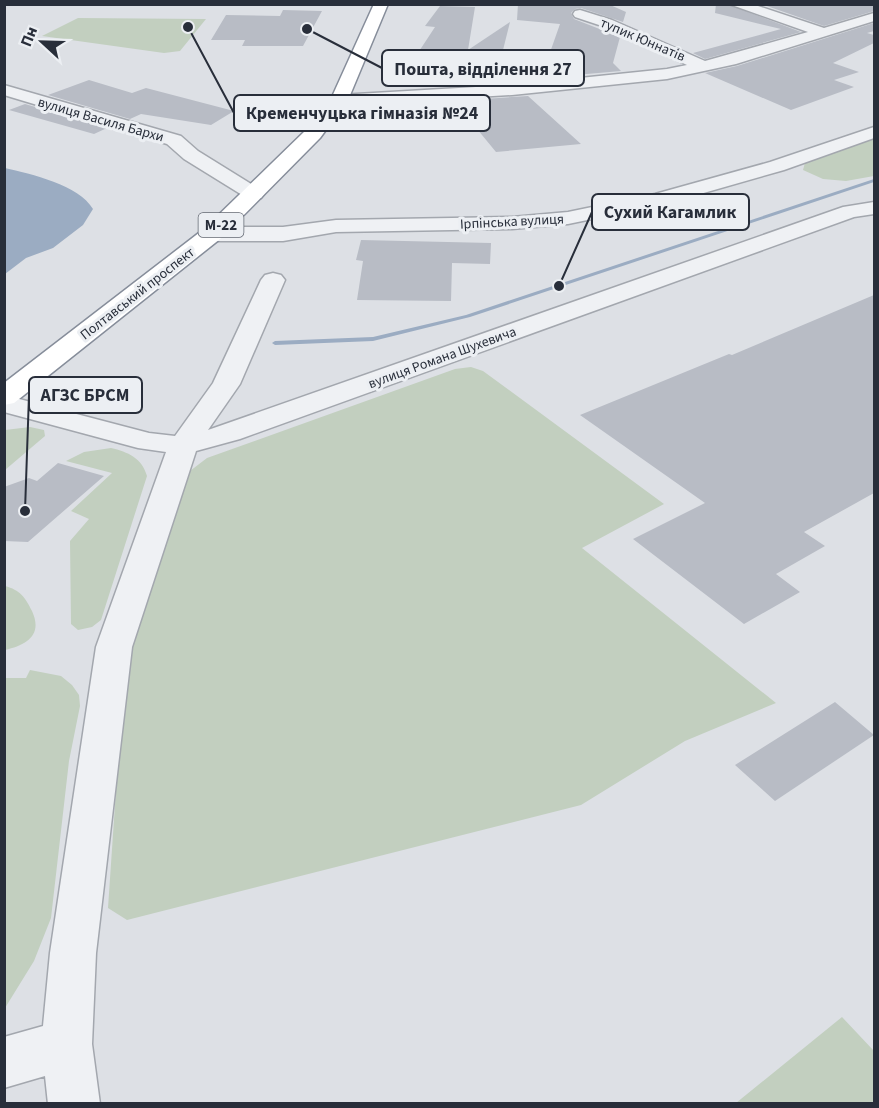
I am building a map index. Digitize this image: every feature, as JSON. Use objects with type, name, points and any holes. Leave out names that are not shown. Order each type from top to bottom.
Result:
[{"type":"highway","name":"Полтавський проспект","points":[[4,397],[212,234],[313,134],[339,100],[381,4]]},
{"type":"street","points":[[736,4],[822,32]]},
{"type":"street","name":"тупик Юннатів","points":[[580,14],[607,23],[705,67]]},
{"type":"street","points":[[339,100],[512,90],[667,74],[730,61],[874,17]]},
{"type":"street","name":"вулиця Василя Бархи","points":[[4,90],[174,140],[191,155],[254,194]]},
{"type":"street","name":"Ірпінська вулиця","points":[[212,234],[278,260],[336,226],[512,223],[568,218],[669,196],[777,166],[874,132]]},
{"type":"street","name":"вулиця Романа Шухевича","points":[[4,403],[148,442],[183,446],[242,429],[850,211],[874,208]]},
{"type":"street","points":[[74,1104],[67,1044],[73,953],[114,647],[183,446],[226,384],[278,260]]},
{"type":"street","points":[[4,1063],[67,1044]]},
{"type":"green space","points":[[78,18],[206,19],[180,51],[164,53],[42,36]]},
{"type":"green space","points":[[874,136],[874,176],[846,181],[823,179],[803,170],[806,159]]},
{"type":"green space","points":[[471,367],[483,371],[664,504],[582,548],[776,703],[685,741],[581,805],[127,920],[108,908],[123,687],[146,582],[179,490],[190,471],[207,458],[455,369]]},
{"type":"green space","points":[[30,427],[44,430],[45,436],[5,470],[5,430]]},
{"type":"green space","points":[[111,448],[138,460],[147,476],[101,620],[92,627],[78,630],[71,624],[70,541],[89,519],[71,511],[112,473],[66,461],[84,452]]},
{"type":"green space","points":[[5,586],[15,590],[24,598],[32,611],[36,627],[31,638],[26,642],[5,650]]},
{"type":"green space","points":[[30,670],[61,676],[79,695],[80,706],[69,761],[51,918],[34,961],[5,1008],[5,678],[26,678]]},
{"type":"green space","points":[[842,1017],[874,1051],[874,1103],[736,1103]]},
{"type":"water","points":[[5,168],[41,177],[66,187],[77,193],[93,209],[83,225],[53,248],[26,258],[5,274]]},
{"type":"building","points":[[518,4],[608,4],[626,12],[623,22],[581,8],[571,13],[574,19],[620,37],[613,63],[621,71],[541,78],[560,24],[517,20]]},
{"type":"building","points":[[716,4],[727,4],[801,32],[705,59],[693,53],[781,29],[715,13]]},
{"type":"building","points":[[761,4],[874,4],[874,11],[824,26]]},
{"type":"building","points":[[440,6],[475,7],[468,50],[510,22],[497,74],[503,73],[514,83],[441,87],[406,84],[422,66],[410,65],[435,27],[425,26]]},
{"type":"building","points":[[283,10],[322,11],[303,46],[242,46],[245,40],[211,40],[226,15],[280,16]]},
{"type":"building","points":[[874,23],[874,31],[867,33],[874,35],[874,43],[833,63],[859,72],[834,80],[854,87],[791,110],[705,73],[737,66]]},
{"type":"building","points":[[89,80],[132,93],[146,88],[234,111],[211,125],[141,114],[130,119],[48,95]]},
{"type":"building","points":[[528,96],[581,144],[496,152],[454,101]]},
{"type":"building","points":[[25,104],[107,128],[94,134],[9,110]]},
{"type":"building","points":[[361,240],[491,243],[490,264],[452,263],[451,301],[357,300],[363,261],[356,260]]},
{"type":"building","points":[[874,295],[874,493],[804,532],[825,546],[776,574],[800,592],[744,624],[633,539],[705,503],[580,415],[729,354],[732,355]]},
{"type":"building","points":[[58,463],[104,476],[28,542],[4,541],[4,487],[29,478],[37,481]]},
{"type":"building","points":[[835,702],[874,735],[775,801],[735,765]]},
{"type":"waterway","points":[[275,343],[373,339],[468,316],[874,181]]},
{"type":"place","name":"Кременчуцька гімназія №24","points":[[188,27]]},
{"type":"place","name":"Пошта, відділення 27","points":[[307,29]]},
{"type":"place","name":"Сухий Кагамлик","points":[[559,286]]},
{"type":"place","name":"АГЗС БРСМ","points":[[25,511]]}]
